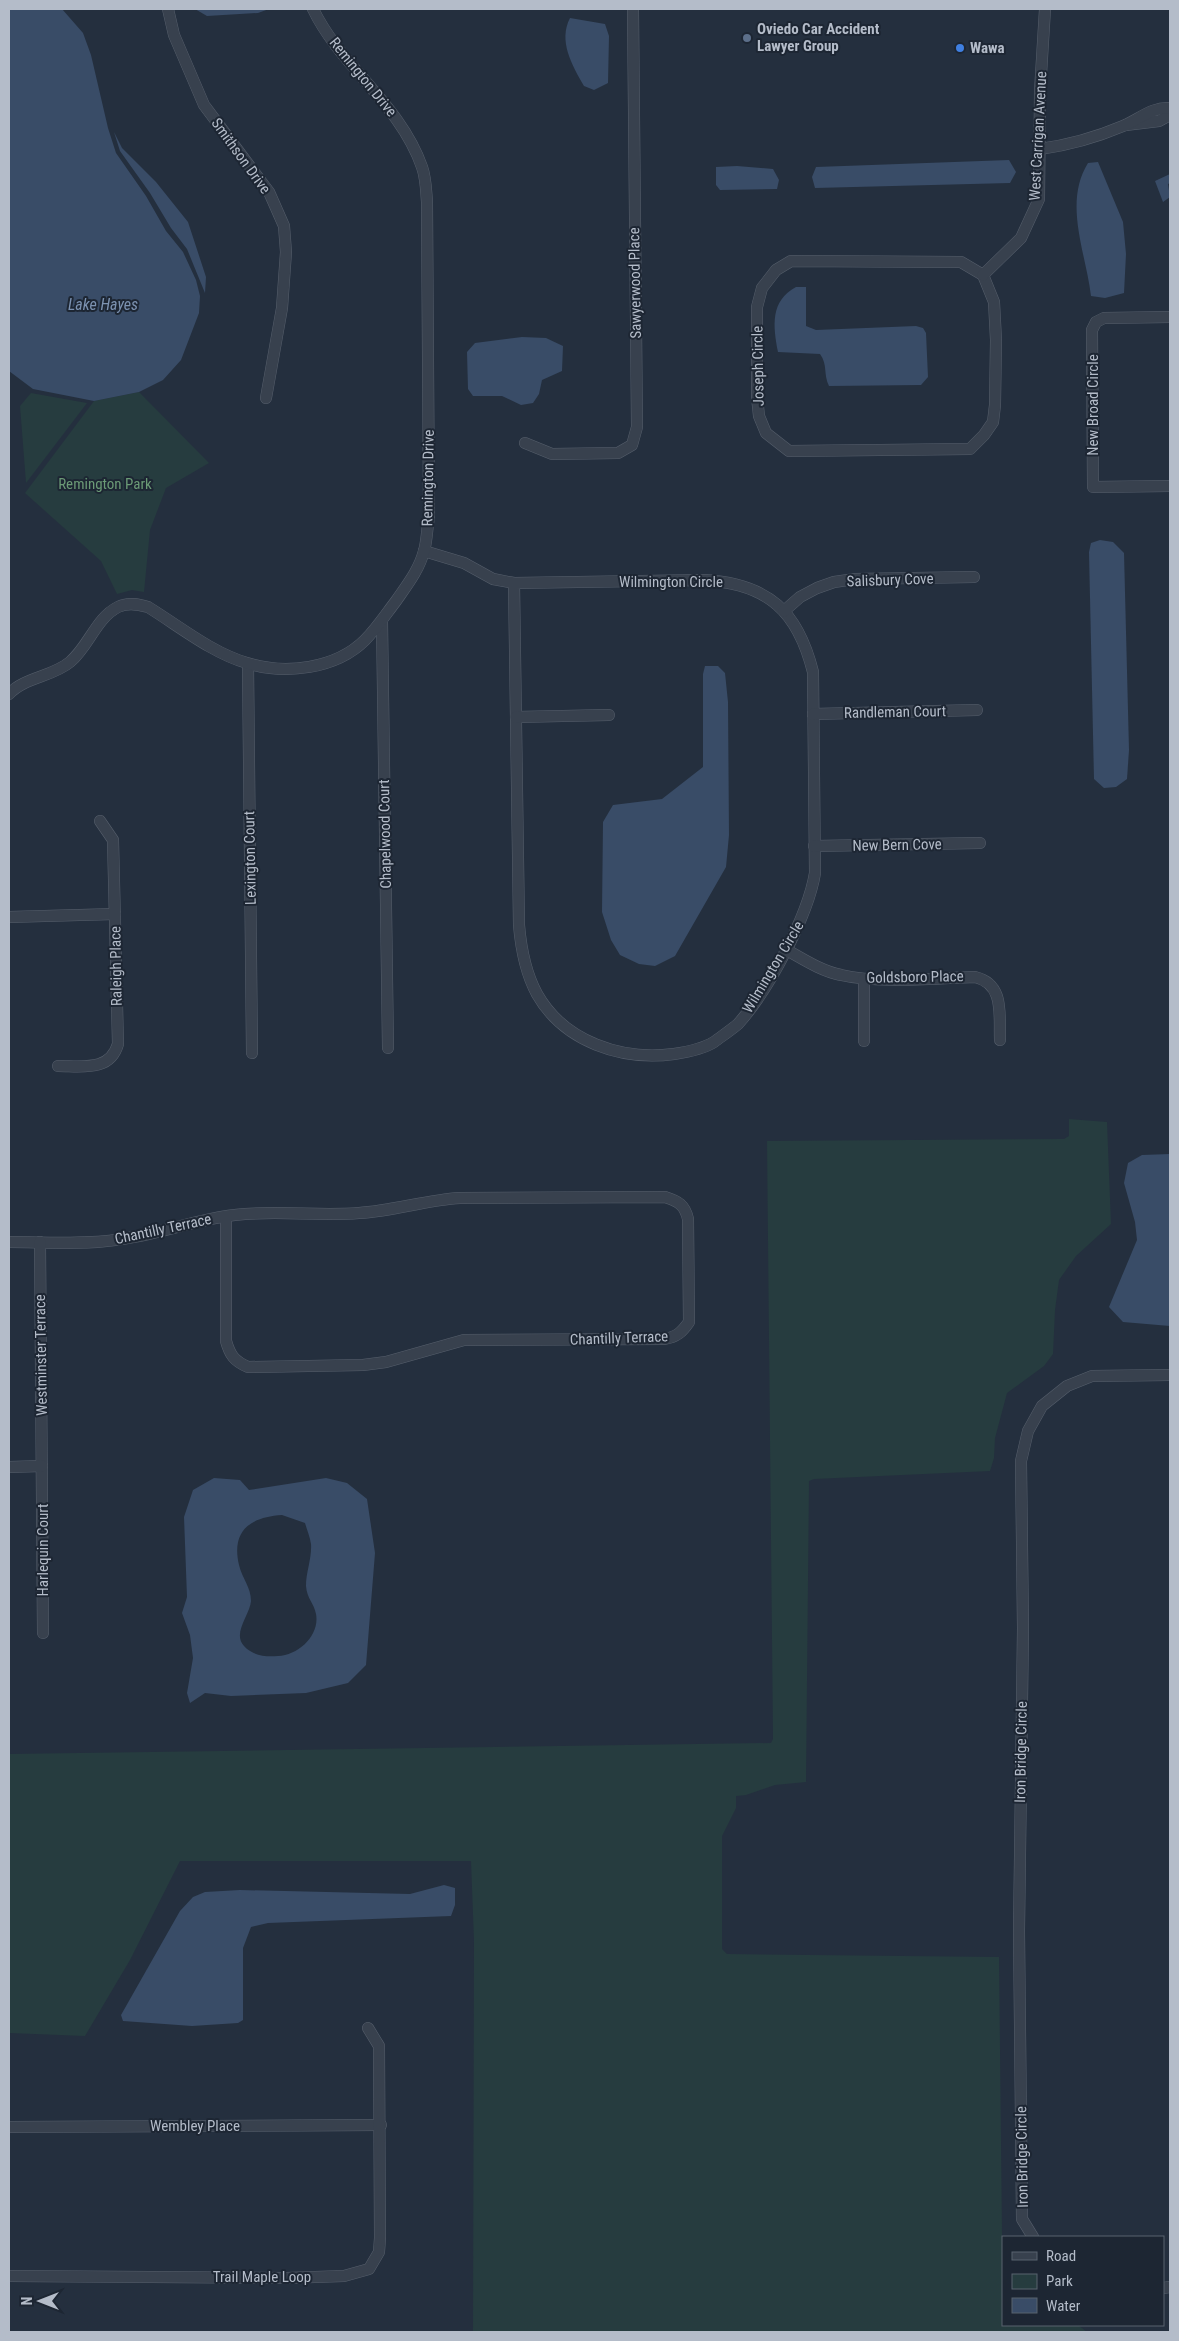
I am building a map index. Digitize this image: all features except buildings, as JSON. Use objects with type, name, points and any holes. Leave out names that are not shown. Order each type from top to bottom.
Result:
[{"type":"street","name":"Smithson Drive","points":[[168,9],[174,35],[204,105],[269,192],[284,226],[286,252],[282,308],[266,398]]},
{"type":"street","name":"Remington Drive","points":[[9,694],[26,682],[60,670],[84,649],[107,613],[120,606],[133,603],[148,607],[227,656],[248,664],[273,668],[319,665],[341,658],[364,641],[382,621],[415,574],[424,551],[429,508],[427,202],[423,170],[414,146],[400,122],[332,40],[313,9]]},
{"type":"street","name":"Sawyerwood Place","points":[[525,443],[552,454],[618,454],[632,444],[637,427],[633,9]]},
{"type":"street","name":"West Carrigan Avenue","points":[[983,275],[1021,238],[1039,199],[1040,91],[1045,9]]},
{"type":"street","points":[[1040,149],[1068,145],[1125,125],[1147,112],[1170,108]]},
{"type":"street","points":[[1125,125],[1143,124],[1170,115]]},
{"type":"street","name":"Joseph Circle","points":[[792,262],[961,262],[983,275],[994,302],[996,340],[995,405],[993,422],[984,435],[970,449],[789,451],[766,433],[759,416],[757,397],[756,307],[762,288],[776,270],[792,262]]},
{"type":"street","name":"New Broad Circle","points":[[1170,316],[1104,318],[1096,322],[1092,330],[1092,340],[1093,487],[1170,486]]},
{"type":"street","name":"Wilmington Circle","points":[[424,551],[464,563],[493,578],[514,583],[705,580],[731,582],[768,597],[784,611],[796,626],[807,648],[813,672],[815,873],[811,894],[805,911],[755,1003],[736,1025],[712,1043],[686,1052],[652,1057],[626,1054],[599,1046],[580,1037],[559,1020],[538,996],[527,974],[521,950],[518,925],[514,583]]},
{"type":"street","name":"Salisbury Cove","points":[[784,611],[800,597],[834,582],[855,579],[974,577]]},
{"type":"street","name":"Chapelwood Court","points":[[382,621],[388,1048]]},
{"type":"street","name":"Lexington Court","points":[[248,664],[252,1053]]},
{"type":"street","name":"Randleman Court","points":[[813,714],[977,710]]},
{"type":"street","points":[[516,716],[609,715]]},
{"type":"street","name":"Raleigh Place","points":[[58,1066],[99,1065],[108,1061],[115,1054],[118,1044],[113,840],[100,820]]},
{"type":"street","name":"New Bern Cove","points":[[814,846],[980,843]]},
{"type":"street","points":[[9,917],[115,914]]},
{"type":"street","name":"Goldsboro Place","points":[[785,949],[839,975],[864,979],[975,977],[986,979],[998,996],[1000,1040]]},
{"type":"street","points":[[864,979],[864,1041]]},
{"type":"street","name":"Chantilly Terrace","points":[[40,1242],[114,1240],[226,1217],[245,1214],[358,1214],[434,1200],[460,1198],[665,1196],[679,1201],[686,1210],[688,1219],[689,1322],[682,1332],[674,1338],[464,1340],[386,1362],[363,1365],[248,1367],[236,1362],[229,1353],[226,1341],[226,1217]]},
{"type":"street","points":[[9,1242],[40,1242]]},
{"type":"street","name":"Westminster Terrace","points":[[40,1242],[42,1466]]},
{"type":"street","name":"Iron Bridge Circle","points":[[1032,2236],[1022,2219],[1020,1922],[1024,1628],[1021,1461],[1028,1431],[1042,1406],[1067,1386],[1092,1376],[1170,1375]]},
{"type":"street","points":[[9,1467],[42,1466]]},
{"type":"street","name":"Harlequin Court","points":[[42,1466],[43,1633]]},
{"type":"street","name":"Trail Maple Loop","points":[[9,2276],[286,2278],[344,2276],[369,2268],[379,2252],[381,2125],[379,2046],[368,2028]]},
{"type":"street","name":"Wembley Place","points":[[9,2127],[381,2125]]},
{"type":"green space","name":"Remington Park","points":[[139,392],[209,463],[166,488],[150,530],[144,592],[132,590],[117,594],[101,561],[25,493],[94,401]]},
{"type":"green space","points":[[31,393],[87,403],[26,483],[20,406]]},
{"type":"green space","points":[[1069,1119],[1107,1122],[1111,1224],[1076,1256],[1059,1280],[1055,1310],[1053,1354],[1044,1366],[1007,1393],[995,1438],[994,1458],[990,1471],[814,1479],[809,1481],[806,1782],[775,1785],[746,1795],[736,1796],[736,1808],[722,1836],[722,1949],[727,1954],[999,1957],[1002,2326],[1079,2326],[1087,2332],[473,2332],[474,1941],[471,1861],[180,1861],[130,1960],[85,2036],[9,2033],[9,1754],[771,1743],[773,1739],[767,1141],[1064,1139],[1069,1136]]},
{"type":"water","name":"Lake Hayes","points":[[9,9],[62,9],[83,33],[91,55],[108,128],[116,153],[146,196],[166,231],[183,252],[196,280],[200,296],[199,313],[181,360],[163,380],[139,392],[94,401],[33,389],[9,371]]},
{"type":"water","points":[[195,9],[269,9],[258,13],[207,16]]},
{"type":"water","points":[[570,18],[605,24],[609,36],[608,83],[594,90],[584,86],[568,53],[565,35]]},
{"type":"water","points":[[114,132],[122,148],[156,182],[188,222],[206,277],[205,293],[187,249],[120,151]]},
{"type":"water","points":[[1009,160],[1016,172],[1010,183],[815,188],[812,177],[816,167]]},
{"type":"water","points":[[1098,162],[1123,222],[1126,254],[1124,293],[1105,298],[1091,296],[1078,228],[1077,211],[1077,195],[1081,178],[1088,163]]},
{"type":"water","points":[[737,166],[773,169],[779,180],[777,189],[720,190],[716,185],[716,167]]},
{"type":"water","points":[[1170,174],[1170,183],[1168,184],[1170,197],[1163,202],[1155,181]]},
{"type":"water","points":[[796,287],[806,287],[806,326],[816,330],[916,326],[923,328],[926,333],[928,377],[921,385],[829,386],[824,362],[820,354],[778,352],[775,315],[782,299]]},
{"type":"water","points":[[522,337],[546,338],[563,346],[562,371],[542,380],[539,394],[533,403],[521,405],[502,396],[473,396],[468,389],[467,352],[475,343]]},
{"type":"water","points":[[1100,540],[1113,542],[1124,553],[1129,750],[1127,779],[1116,787],[1104,788],[1094,779],[1089,552],[1091,543]]},
{"type":"water","points":[[705,666],[718,666],[725,673],[728,702],[729,835],[726,867],[675,956],[655,966],[639,964],[620,955],[611,940],[602,912],[603,822],[613,805],[662,799],[703,767],[703,674]]},
{"type":"water","points":[[1170,1154],[1170,1326],[1123,1322],[1109,1307],[1137,1240],[1135,1222],[1124,1183],[1128,1163],[1142,1155]]},
{"type":"water","points":[[214,1478],[240,1480],[249,1490],[326,1478],[347,1483],[367,1499],[375,1553],[366,1665],[348,1683],[306,1693],[231,1696],[205,1693],[190,1703],[187,1693],[193,1658],[190,1635],[182,1613],[187,1597],[184,1517],[193,1490]],"holes":[[[282,1515],[305,1523],[311,1544],[306,1586],[316,1614],[315,1629],[300,1648],[286,1655],[264,1656],[256,1654],[244,1646],[240,1635],[251,1601],[250,1591],[239,1565],[238,1543],[241,1535],[252,1523],[271,1516]]]},
{"type":"water","points":[[444,1885],[455,1888],[455,1905],[451,1916],[268,1923],[251,1927],[243,1948],[243,2020],[238,2023],[192,2026],[123,2021],[121,2015],[180,1911],[193,1897],[205,1892],[240,1890],[410,1894]]},
{"type":"place","name":"Oviedo Car Accident Lawyer Group","points":[[747,38]]},
{"type":"place","name":"Wawa","points":[[960,48]]}]
